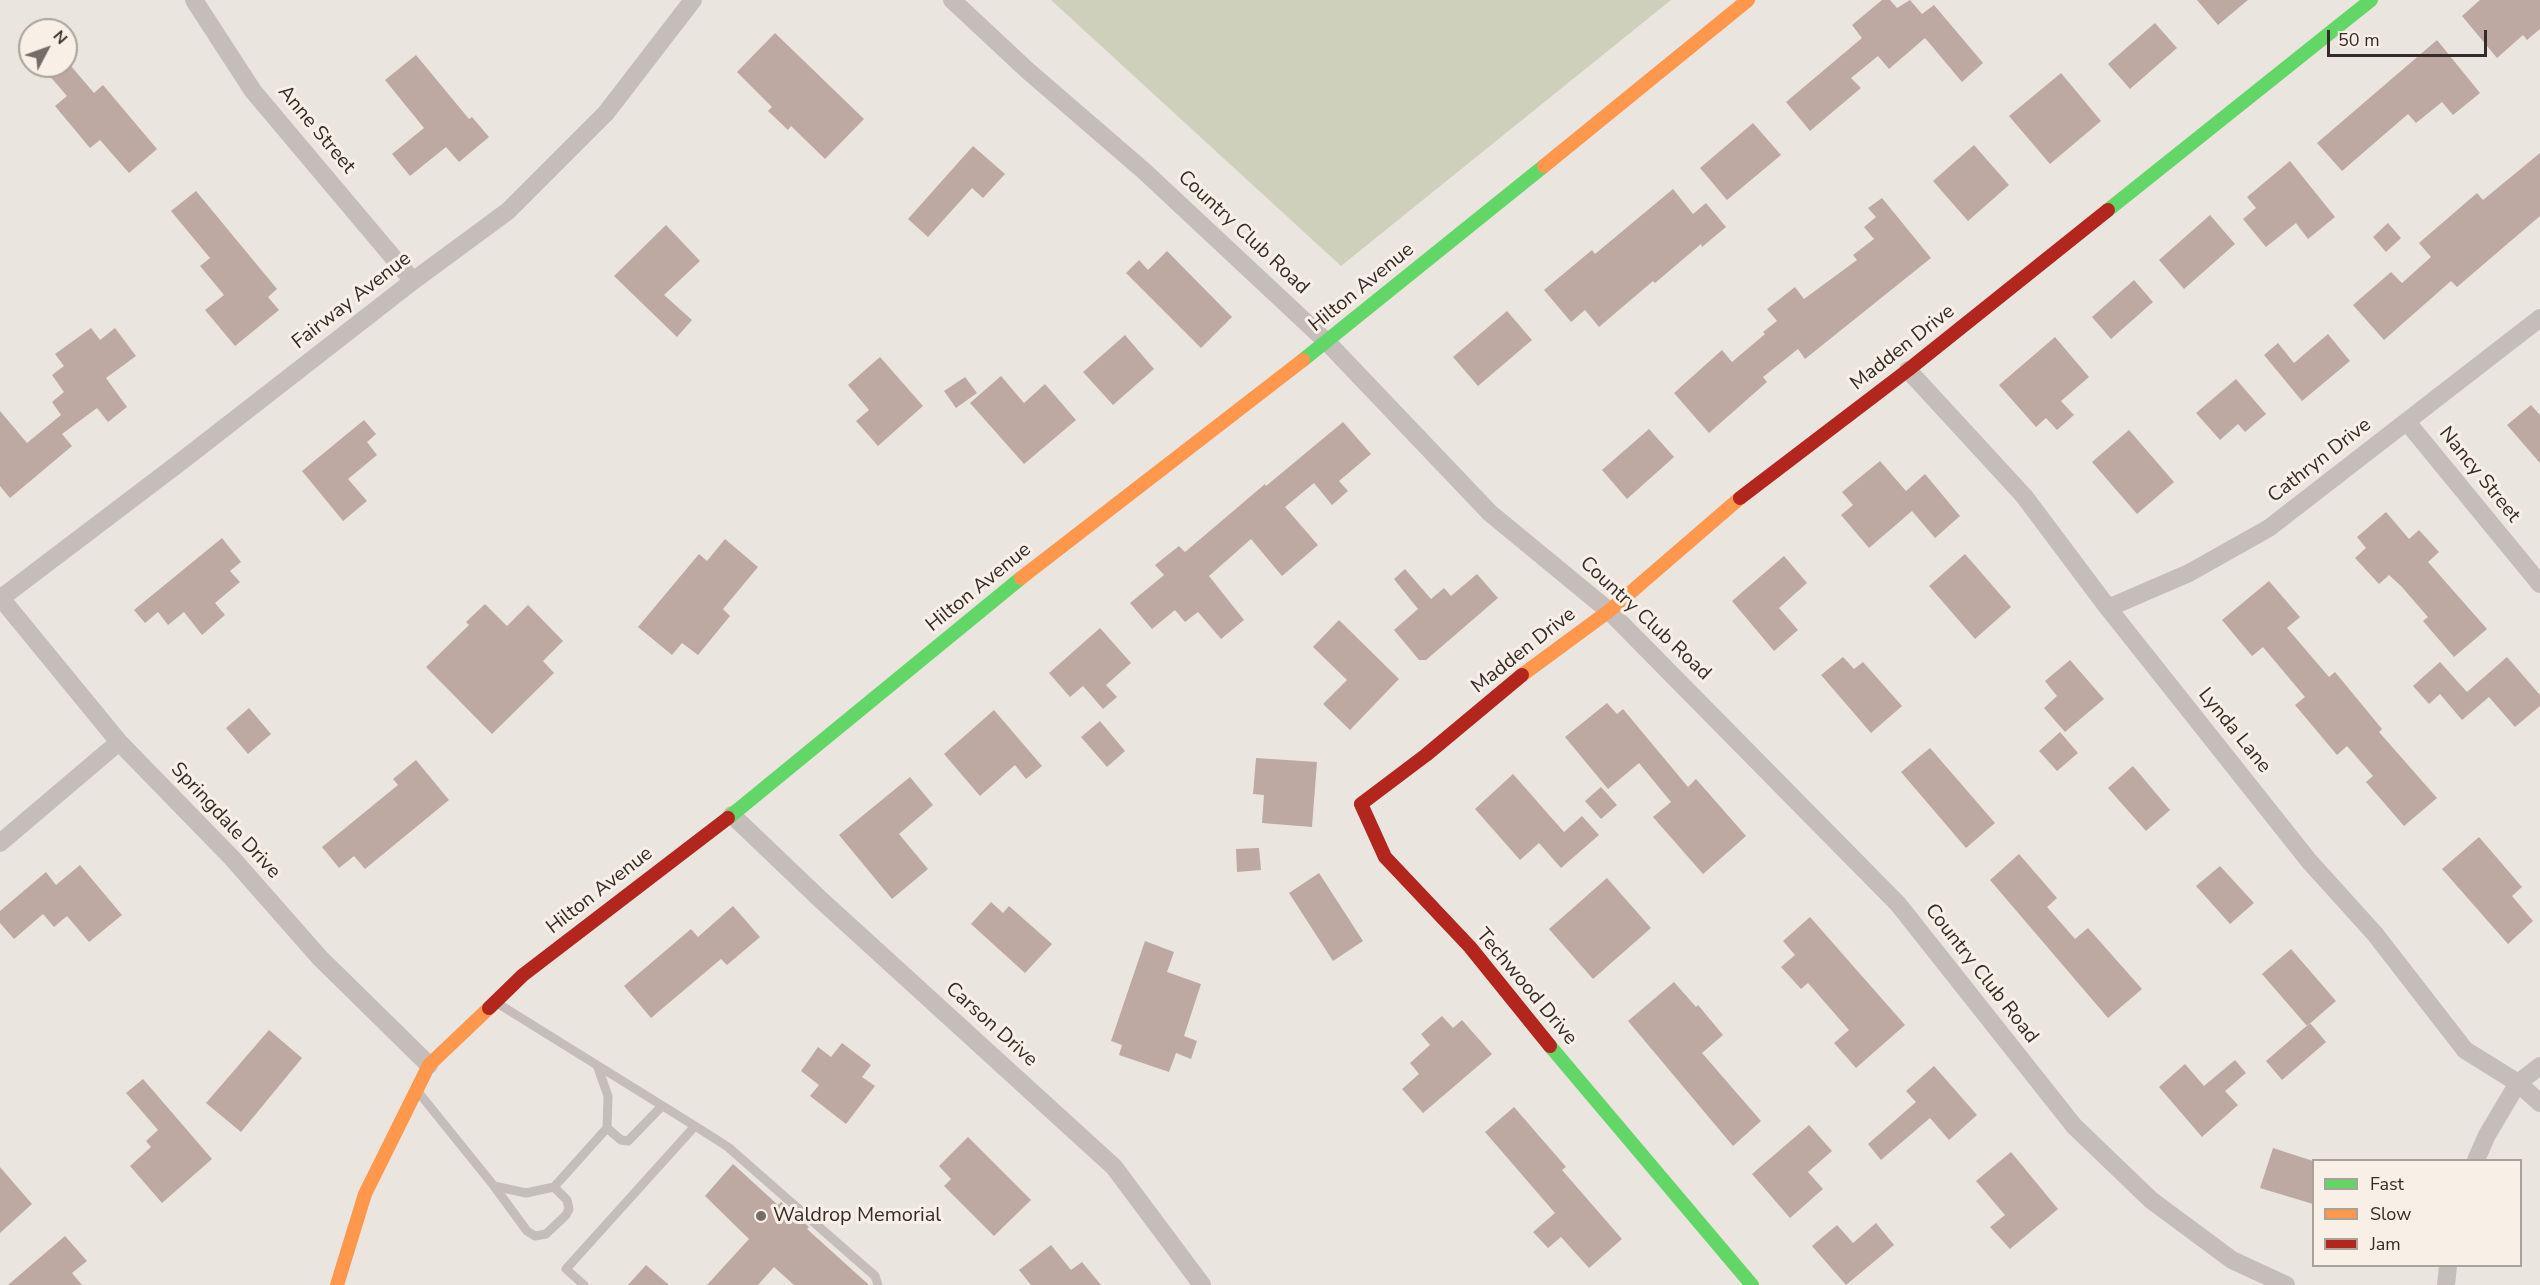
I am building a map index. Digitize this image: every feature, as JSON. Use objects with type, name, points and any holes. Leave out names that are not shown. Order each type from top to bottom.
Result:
[{"type":"street","name":"Anne Street","points":[[194,0],[253,91],[413,281]]},
{"type":"street","name":"Fairway Avenue","points":[[1,597],[183,460],[413,281],[508,211],[606,113],[693,0]]},
{"type":"street","name":"Country Club Road","points":[[952,0],[1027,70],[1144,171],[1327,342],[1490,513],[1609,610],[1898,904],[2074,1126],[2151,1200],[2232,1260],[2286,1285]]},
{"type":"street","name":"Hilton Avenue","points":[[337,1285],[364,1194],[429,1065],[523,975],[732,815],[1021,578],[1327,342],[1748,0]]},
{"type":"street","name":"Madden Drive","points":[[1460,726],[1517,678],[1609,610],[1746,494],[1908,370],[2371,0]]},
{"type":"street","name":"Cathryn Drive","points":[[2108,608],[2189,573],[2270,528],[2540,318]]},
{"type":"street","name":"Lynda Lane","points":[[1908,370],[2024,496],[2108,608],[2309,861],[2375,934],[2465,1050],[2518,1083],[2540,1103]]},
{"type":"street","name":"Nancy Street","points":[[2407,422],[2540,584]]},
{"type":"street","name":"Springdale Drive","points":[[1,597],[119,741],[232,858],[320,958],[429,1065]]},
{"type":"street","name":"Techwood Drive","points":[[1460,726],[1361,804],[1385,857],[1470,947],[1588,1093],[1752,1285]]},
{"type":"street","points":[[0,843],[119,741]]},
{"type":"street","name":"Carson Drive","points":[[732,815],[820,900],[1114,1167],[1202,1285]]},
{"type":"street","points":[[2477,1159],[2487,1135],[2518,1083],[2540,1066]]},
{"type":"street","points":[[2446,1285],[2448,1267]]},
{"type":"lane","points":[[495,1002],[728,1147],[875,1276],[878,1285]]},
{"type":"lane","points":[[494,1186],[525,1193],[554,1187],[607,1128],[608,1096],[597,1065]]},
{"type":"lane","points":[[417,1090],[527,1231],[536,1236],[546,1234],[566,1215],[569,1209],[567,1200],[554,1187]]},
{"type":"lane","points":[[607,1128],[621,1140],[628,1141],[662,1106]]},
{"type":"lane","points":[[584,1285],[566,1269],[695,1126]]},
{"type":"green space","points":[[1051,0],[1671,0],[1341,266]]},
{"type":"building","points":[[1882,0],[1890,0],[1897,8],[1910,0],[1922,14],[1934,5],[1983,63],[1962,82],[1925,38],[1889,69],[1878,56],[1851,78],[1861,88],[1810,131],[1786,102],[1862,38],[1852,25]]},
{"type":"building","points":[[2197,0],[2248,0],[2218,25]]},
{"type":"building","points":[[2480,0],[2540,0],[2540,29],[2527,40],[2523,35],[2497,58],[2462,16]]},
{"type":"building","points":[[2155,23],[2177,48],[2130,89],[2108,64]]},
{"type":"building","points":[[775,33],[864,119],[825,159],[791,126],[788,130],[768,111],[772,107],[737,72]]},
{"type":"building","points":[[2437,40],[2480,93],[2453,115],[2442,102],[2416,123],[2408,114],[2342,171],[2317,143]]},
{"type":"building","points":[[416,55],[469,119],[472,117],[489,137],[459,162],[446,147],[410,176],[392,154],[424,128],[385,80]]},
{"type":"building","points":[[2061,73],[2101,121],[2050,164],[2009,116]]},
{"type":"building","points":[[78,74],[94,93],[103,85],[157,149],[129,173],[100,140],[90,148],[55,106],[67,96],[51,78],[78,78]]},
{"type":"building","points":[[1753,123],[1781,155],[1727,200],[1700,168]]},
{"type":"building","points":[[1974,145],[2009,185],[1968,221],[1933,181]]},
{"type":"building","points":[[973,146],[1005,174],[983,198],[972,188],[928,237],[908,219]]},
{"type":"building","points":[[2540,153],[2540,216],[2457,287],[2451,281],[2384,340],[2353,305],[2391,272],[2402,283],[2431,257],[2419,243],[2477,193],[2483,200]]},
{"type":"building","points":[[2290,161],[2335,217],[2308,239],[2296,223],[2266,247],[2243,219],[2256,208],[2247,197]]},
{"type":"building","points":[[1673,189],[1693,214],[1706,203],[1726,227],[1702,247],[1701,244],[1655,283],[1653,281],[1599,327],[1585,310],[1571,322],[1544,290],[1592,250],[1595,254]]},
{"type":"building","points":[[196,191],[277,289],[268,297],[279,310],[235,346],[205,310],[224,295],[200,266],[210,258],[171,211]]},
{"type":"building","points":[[1882,198],[1931,258],[1805,359],[1798,349],[1763,377],[1767,382],[1709,433],[1674,393],[1722,350],[1732,362],[1765,334],[1763,332],[1777,321],[1767,309],[1795,287],[1804,299],[1857,260],[1853,255],[1874,239],[1864,227],[1876,217],[1868,208]]},
{"type":"building","points":[[2210,215],[2235,244],[2184,289],[2159,260]]},
{"type":"building","points":[[2388,223],[2401,238],[2386,252],[2373,237]]},
{"type":"building","points":[[666,225],[700,261],[664,295],[692,320],[677,337],[614,276]]},
{"type":"building","points":[[1167,251],[1232,317],[1201,348],[1126,273],[1139,260],[1148,270]]},
{"type":"building","points":[[2134,280],[2153,302],[2111,339],[2092,317]]},
{"type":"building","points":[[1507,311],[1532,340],[1478,386],[1453,357]]},
{"type":"building","points":[[91,328],[100,340],[115,328],[136,356],[106,378],[127,407],[108,422],[97,408],[62,434],[72,446],[10,498],[0,486],[0,411],[27,443],[61,415],[52,402],[64,392],[52,375],[64,366],[55,354]]},
{"type":"building","points":[[2328,334],[2350,361],[2302,401],[2264,355],[2278,343],[2294,363]]},
{"type":"building","points":[[1125,335],[1154,369],[1113,405],[1083,372]]},
{"type":"building","points":[[2055,337],[2089,377],[2061,401],[2074,415],[2057,430],[2046,418],[2036,427],[1999,385]]},
{"type":"building","points":[[880,357],[923,406],[878,446],[856,421],[869,410],[848,385]]},
{"type":"building","points":[[1001,376],[1024,403],[1045,384],[1076,420],[1024,464],[970,403]]},
{"type":"building","points":[[965,377],[977,393],[956,408],[944,391]]},
{"type":"building","points":[[2236,379],[2266,414],[2245,432],[2238,424],[2220,440],[2196,413]]},
{"type":"building","points":[[2531,405],[2540,415],[2540,463],[2507,425]]},
{"type":"building","points":[[364,420],[376,434],[367,442],[377,455],[348,479],[367,501],[343,521],[302,471]]},
{"type":"building","points":[[1343,422],[1371,454],[1339,481],[1348,491],[1332,505],[1314,483],[1285,507],[1318,545],[1282,576],[1251,539],[1209,576],[1244,620],[1221,639],[1198,612],[1185,622],[1175,610],[1152,629],[1130,603],[1164,575],[1155,565],[1179,546],[1185,552]]},
{"type":"building","points":[[1649,429],[1674,457],[1627,499],[1602,470]]},
{"type":"building","points":[[2129,430],[2174,482],[2137,514],[2092,462]]},
{"type":"building","points":[[1880,461],[1906,491],[1925,474],[1960,516],[1935,538],[1912,511],[1869,548],[1841,515],[1853,505],[1842,492]]},
{"type":"building","points":[[2386,512],[2409,539],[2419,530],[2439,552],[2428,562],[2487,629],[2454,657],[2423,621],[2428,617],[2401,586],[2389,575],[2379,584],[2355,558],[2366,548],[2357,537]]},
{"type":"building","points":[[222,538],[241,562],[230,571],[240,582],[215,603],[225,615],[202,635],[184,612],[168,625],[158,612],[145,623],[134,610]]},
{"type":"building","points":[[725,539],[758,567],[723,609],[730,616],[698,655],[682,643],[672,655],[638,627],[699,554],[707,561]]},
{"type":"building","points":[[1965,554],[2011,607],[1975,639],[1929,586]]},
{"type":"building","points":[[1784,556],[1807,583],[1779,608],[1798,630],[1774,651],[1732,601]]},
{"type":"building","points":[[1405,569],[1431,599],[1444,588],[1451,596],[1477,574],[1498,598],[1426,660],[1419,660],[1394,630],[1418,609],[1394,579]]},
{"type":"building","points":[[2269,581],[2300,617],[2287,628],[2329,677],[2335,672],[2382,729],[2379,732],[2437,798],[2404,826],[2366,782],[2373,776],[2347,746],[2337,755],[2295,705],[2305,697],[2263,647],[2252,656],[2222,620]]},
{"type":"building","points":[[485,604],[507,626],[528,605],[563,641],[543,661],[554,673],[492,734],[426,667],[469,625],[466,622]]},
{"type":"building","points":[[1339,620],[1399,679],[1350,730],[1323,704],[1347,680],[1313,647]]},
{"type":"building","points":[[1100,628],[1131,663],[1106,685],[1117,697],[1103,709],[1083,686],[1070,697],[1049,673]]},
{"type":"building","points":[[1843,657],[1854,669],[1863,662],[1902,706],[1871,733],[1821,675]]},
{"type":"building","points":[[2507,657],[2540,695],[2540,706],[2515,727],[2489,697],[2462,720],[2440,694],[2429,704],[2413,686],[2440,662],[2467,692]]},
{"type":"building","points":[[2070,660],[2104,699],[2065,732],[2044,708],[2057,696],[2045,681]]},
{"type":"building","points":[[1607,703],[1617,714],[1623,709],[1688,787],[1696,779],[1746,836],[1703,874],[1653,817],[1671,802],[1639,763],[1608,789],[1565,737]]},
{"type":"building","points":[[249,708],[271,734],[248,754],[226,728]]},
{"type":"building","points":[[994,710],[1042,766],[1026,779],[1015,765],[980,796],[944,754]]},
{"type":"building","points":[[1100,721],[1125,751],[1107,767],[1081,737]]},
{"type":"building","points":[[2060,732],[2078,753],[2057,771],[2039,751]]},
{"type":"building","points":[[1930,748],[1995,823],[1966,848],[1901,772]]},
{"type":"building","points":[[1256,758],[1317,762],[1312,827],[1262,823],[1264,795],[1253,794]]},
{"type":"building","points":[[416,760],[449,800],[365,869],[354,856],[339,868],[322,847],[398,785],[393,779]]},
{"type":"building","points":[[2133,766],[2170,810],[2146,831],[2108,788]]},
{"type":"building","points":[[1513,774],[1564,832],[1582,816],[1599,835],[1561,868],[1539,843],[1520,860],[1475,809]]},
{"type":"building","points":[[910,777],[933,805],[899,834],[928,869],[892,899],[839,835]]},
{"type":"building","points":[[1601,787],[1617,805],[1601,819],[1585,801]]},
{"type":"building","points":[[2479,837],[2522,887],[2512,896],[2533,921],[2508,944],[2442,869]]},
{"type":"building","points":[[1259,848],[1261,870],[1237,872],[1236,849]]},
{"type":"building","points":[[2019,854],[2057,898],[2047,907],[2075,939],[2088,928],[2142,989],[2108,1018],[1990,880]]},
{"type":"building","points":[[80,865],[122,915],[89,942],[67,916],[54,927],[43,914],[14,939],[0,923],[0,911],[46,872],[56,885]]},
{"type":"building","points":[[2220,866],[2254,903],[2230,924],[2196,886]]},
{"type":"building","points":[[1319,873],[1363,941],[1333,961],[1289,893]]},
{"type":"building","points":[[1607,878],[1651,928],[1593,979],[1549,929]]},
{"type":"building","points":[[991,902],[1003,913],[1009,906],[1052,944],[1025,973],[971,924]]},
{"type":"building","points":[[733,906],[760,937],[727,965],[721,959],[651,1018],[624,986],[691,929],[698,937]]},
{"type":"building","points":[[1810,917],[1905,1025],[1856,1068],[1834,1043],[1849,1030],[1808,983],[1801,989],[1781,967],[1795,955],[1783,941]]},
{"type":"building","points":[[1145,941],[1174,952],[1167,972],[1201,984],[1184,1036],[1197,1041],[1191,1059],[1176,1053],[1169,1072],[1119,1055],[1122,1045],[1111,1041]]},
{"type":"building","points":[[2291,949],[2336,1001],[2307,1026],[2262,974]]},
{"type":"building","points":[[1674,982],[1696,1007],[1698,1005],[1723,1035],[1702,1053],[1761,1121],[1733,1146],[1628,1021]]},
{"type":"building","points":[[1442,1016],[1453,1028],[1462,1020],[1492,1054],[1423,1113],[1402,1089],[1419,1074],[1410,1063],[1430,1045],[1421,1034]]},
{"type":"building","points":[[2310,1023],[2326,1042],[2282,1080],[2266,1061]]},
{"type":"building","points":[[269,1030],[302,1058],[241,1132],[206,1103]]},
{"type":"building","points":[[842,1043],[871,1065],[862,1077],[875,1086],[846,1124],[810,1096],[819,1085],[801,1071],[818,1047],[831,1057]]},
{"type":"building","points":[[2235,1060],[2246,1073],[2225,1091],[2238,1105],[2202,1137],[2159,1087],[2185,1064],[2204,1086]]},
{"type":"building","points":[[1934,1066],[1977,1115],[1949,1140],[1930,1118],[1881,1160],[1868,1144],[1916,1102],[1906,1091]]},
{"type":"building","points":[[143,1079],[212,1159],[162,1203],[130,1166],[151,1147],[146,1141],[158,1130],[126,1093]]},
{"type":"building","points":[[1514,1107],[1566,1167],[1562,1170],[1622,1239],[1589,1268],[1561,1237],[1548,1248],[1533,1232],[1555,1213],[1485,1132]]},
{"type":"building","points":[[1809,1125],[1832,1151],[1808,1172],[1823,1189],[1790,1218],[1752,1174]]},
{"type":"building","points":[[968,1137],[1031,1200],[994,1236],[944,1186],[951,1179],[939,1166]]},
{"type":"building","points":[[2273,1148],[2312,1161],[2312,1204],[2260,1188]]},
{"type":"building","points":[[2011,1152],[2058,1209],[2010,1249],[1990,1227],[2005,1215],[1976,1181]]},
{"type":"building","name":"Waldrop Memorial","points":[[733,1164],[778,1205],[781,1202],[809,1227],[807,1229],[869,1285],[794,1285],[774,1267],[758,1285],[707,1285],[749,1239],[705,1196]]},
{"type":"building","points":[[0,1167],[32,1204],[0,1233]]},
{"type":"building","points":[[1876,1223],[1894,1245],[1846,1285],[1812,1246],[1837,1225],[1853,1243]]},
{"type":"building","points":[[65,1236],[87,1261],[72,1273],[82,1285],[8,1285]]},
{"type":"building","points":[[1051,1245],[1071,1270],[1082,1262],[1101,1285],[1031,1285],[1019,1270]]},
{"type":"building","points":[[646,1265],[669,1285],[628,1285]]},
{"type":"traffic: fast","points":[[2108,210],[2371,0]]},
{"type":"traffic: fast","points":[[1303,360],[1544,166]]},
{"type":"traffic: fast","points":[[728,818],[1021,578]]},
{"type":"traffic: fast","points":[[1550,1046],[1752,1285]]},
{"type":"traffic: slow","points":[[1544,166],[1748,0]]},
{"type":"traffic: slow","points":[[1021,578],[1303,360]]},
{"type":"traffic: slow","points":[[1522,675],[1609,611],[1740,498]]},
{"type":"traffic: slow","points":[[337,1285],[365,1194],[429,1065],[489,1008]]},
{"type":"traffic: jam","points":[[1740,498],[1908,370],[2108,210]]},
{"type":"traffic: jam","points":[[1522,675],[1426,755],[1361,804],[1385,857],[1470,947],[1550,1046]]},
{"type":"traffic: jam","points":[[489,1008],[523,975],[728,818]]},
{"type":"place","name":"Waldrop Memorial","points":[[761,1216]]}]
